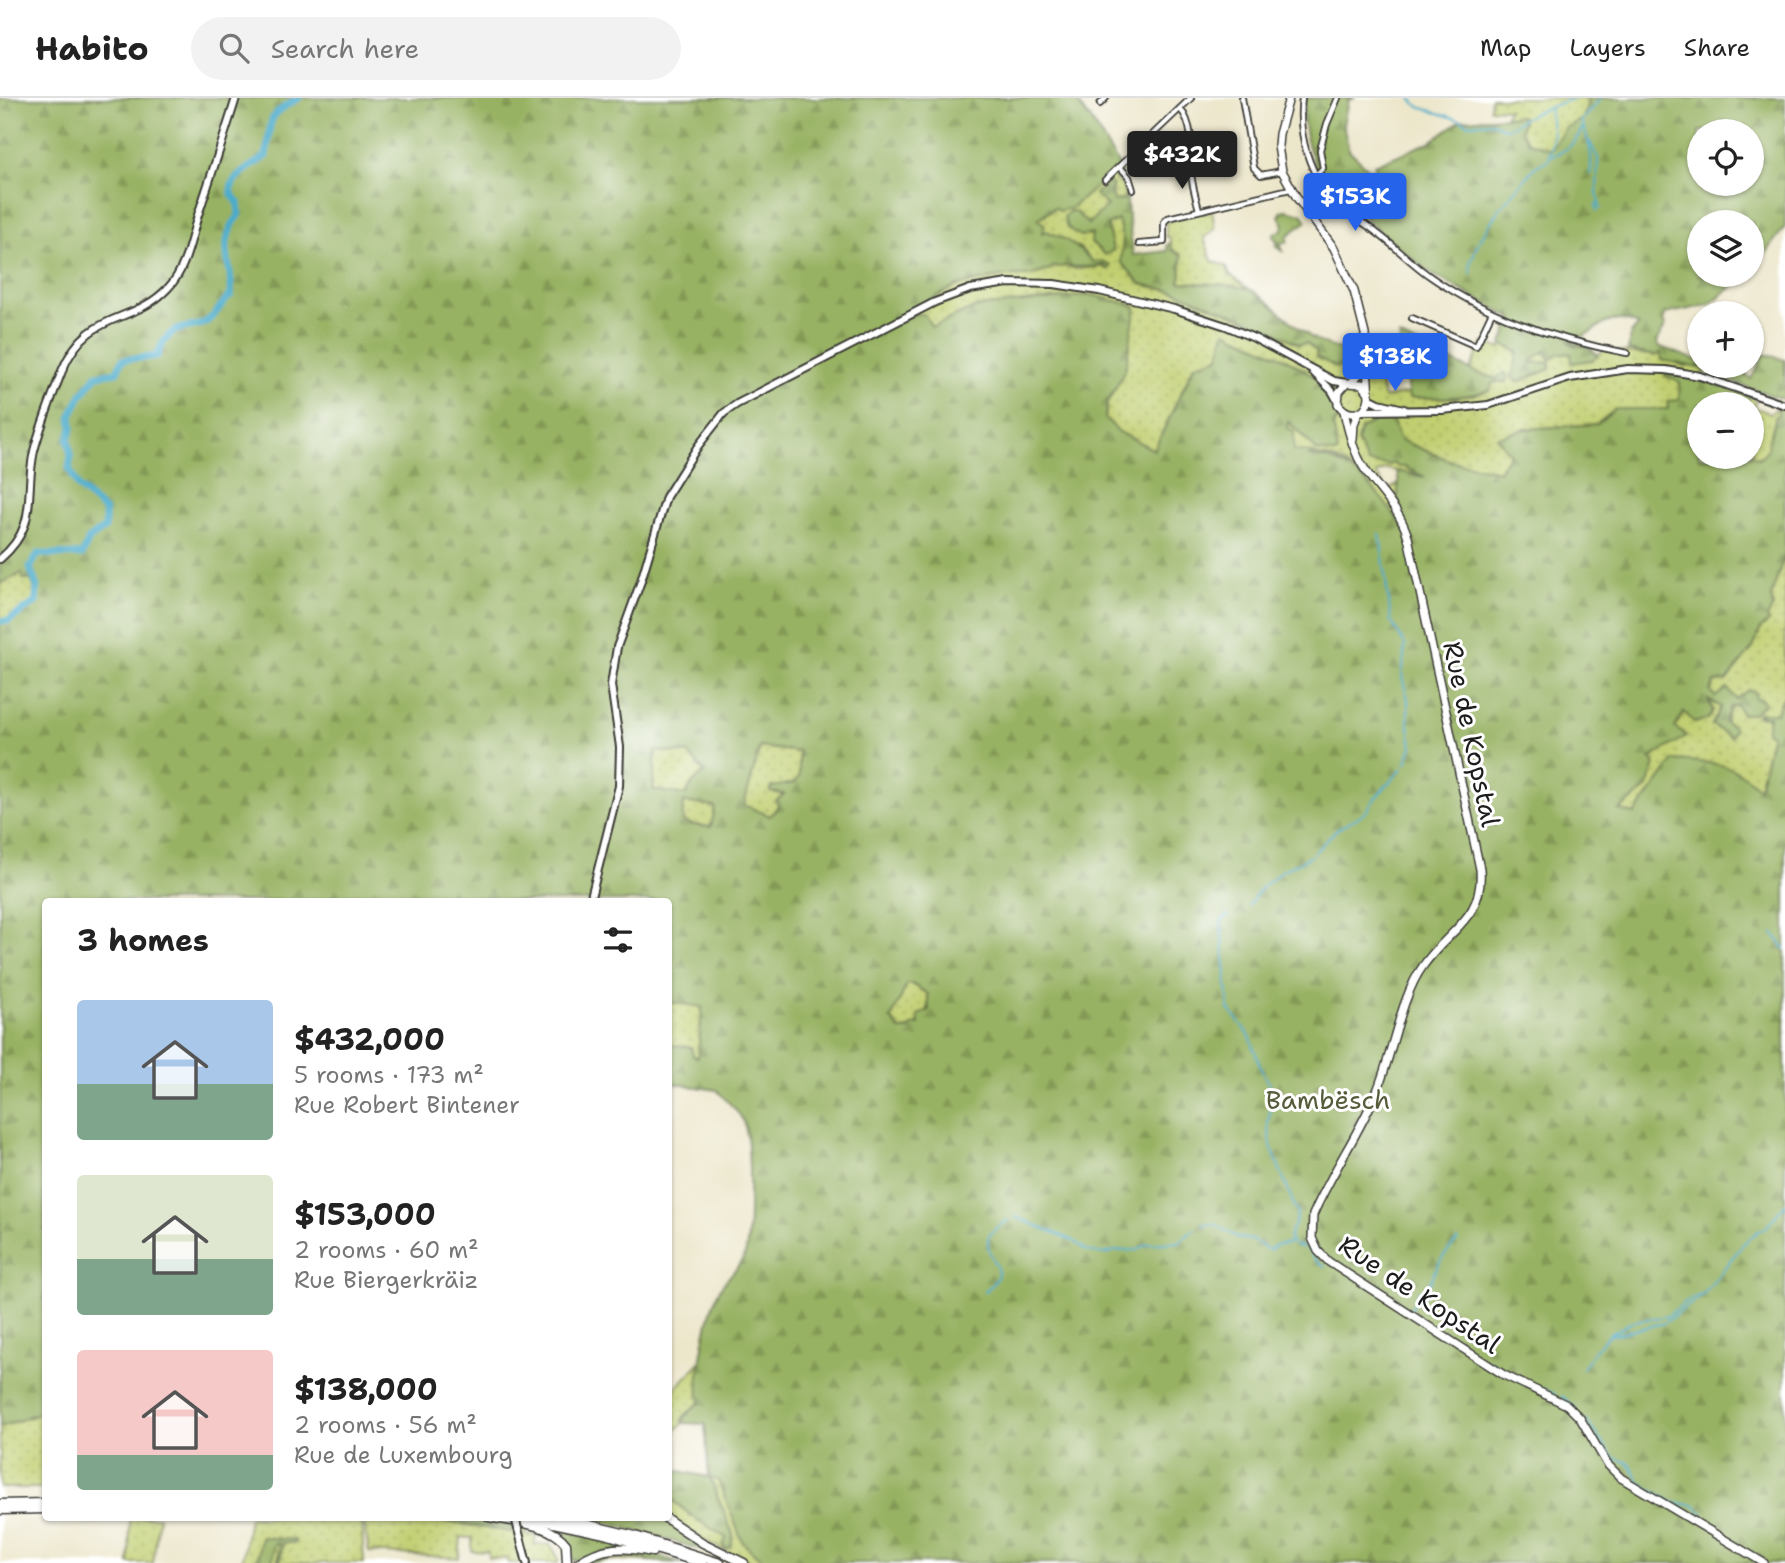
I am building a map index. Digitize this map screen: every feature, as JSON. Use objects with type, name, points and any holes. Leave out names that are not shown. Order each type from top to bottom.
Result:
[{"type":"highway","points":[[0,1504],[42,1503]]},
{"type":"highway","points":[[0,1510],[42,1509]]},
{"type":"highway","points":[[507,1521],[557,1535],[566,1545],[567,1563]]},
{"type":"highway","points":[[544,1521],[605,1534],[700,1562]]},
{"type":"highway","points":[[573,1521],[635,1536],[720,1563]]},
{"type":"highway","points":[[670,1521],[703,1543],[744,1563]]},
{"type":"highway","points":[[578,1563],[593,1554],[620,1548],[634,1548],[684,1561],[700,1562]]},
{"type":"main road","points":[[0,559],[18,540],[27,518],[34,454],[69,356],[86,334],[158,298],[170,287],[184,260],[236,98]]},
{"type":"main road","points":[[1289,98],[1279,134],[1282,171],[1290,188],[1325,235],[1346,271],[1363,326],[1369,395],[1368,405],[1360,412],[1354,424],[1352,443]]},
{"type":"main road","points":[[591,898],[619,786],[620,747],[611,685],[617,647],[641,581],[666,497],[698,446],[731,408],[935,302],[970,289],[1038,282],[1073,286],[1174,309],[1226,326],[1334,381],[1362,384],[1369,395],[1379,403],[1412,411]]},
{"type":"main road","points":[[1337,400],[1341,388],[1360,373],[1366,362]]},
{"type":"main road","points":[[1306,366],[1332,391],[1344,411],[1452,410],[1488,405],[1570,378],[1628,369],[1692,374],[1785,405]]},
{"type":"main road","name":"Rue de Kopstal","points":[[1344,411],[1352,443],[1363,466],[1397,510],[1408,537],[1480,869],[1481,885],[1474,909],[1420,969],[1372,1103],[1313,1215],[1311,1231],[1314,1244],[1329,1262],[1367,1289],[1504,1375],[1567,1405],[1580,1418],[1607,1464],[1621,1478],[1764,1563]]},
{"type":"main road","points":[[516,1521],[527,1563]]},
{"type":"street","points":[[1100,104],[1106,98]]},
{"type":"street","points":[[1178,98],[1186,117],[1199,210]]},
{"type":"street","points":[[1105,180],[1191,98]]},
{"type":"street","points":[[1242,98],[1254,168],[1261,174],[1282,171]]},
{"type":"street","points":[[1302,98],[1302,134],[1316,174],[1336,203],[1377,232],[1418,268],[1492,312],[1554,337],[1627,353]]},
{"type":"street","points":[[1316,174],[1323,168],[1320,150],[1338,98]]},
{"type":"street","points":[[1120,167],[1129,177],[1133,190]]},
{"type":"street","points":[[1139,244],[1164,242],[1166,220],[1290,188]]},
{"type":"street","points":[[1412,318],[1476,346],[1492,312]]},
{"type":"green space","name":"Bambësch","points":[[0,98],[1074,98],[1090,118],[1120,167],[1071,208],[1060,211],[1055,207],[1038,219],[1045,225],[1042,233],[1046,231],[1060,237],[1077,247],[1093,262],[1102,261],[1111,265],[1109,269],[1105,269],[1103,265],[1052,267],[1030,276],[1004,276],[957,286],[913,308],[893,322],[924,314],[932,327],[977,307],[1092,295],[1136,306],[1125,370],[1107,403],[1105,418],[1119,432],[1154,450],[1195,365],[1219,357],[1225,331],[1298,365],[1322,383],[1330,395],[1331,410],[1338,414],[1337,421],[1333,424],[1338,452],[1317,451],[1288,421],[1287,428],[1294,432],[1294,450],[1314,453],[1309,456],[1325,458],[1354,472],[1378,494],[1407,533],[1397,497],[1397,471],[1425,477],[1393,463],[1367,463],[1357,441],[1361,429],[1378,420],[1391,417],[1400,440],[1451,461],[1499,471],[1510,454],[1497,437],[1525,429],[1597,424],[1616,409],[1668,409],[1667,401],[1679,400],[1680,382],[1665,376],[1666,373],[1699,379],[1738,392],[1687,392],[1687,469],[1764,469],[1764,454],[1779,414],[1777,407],[1785,409],[1785,553],[1771,597],[1773,606],[1767,617],[1769,622],[1761,628],[1753,648],[1726,681],[1715,682],[1710,691],[1715,697],[1727,688],[1736,699],[1748,690],[1756,693],[1755,698],[1763,700],[1764,704],[1753,714],[1742,714],[1736,705],[1730,707],[1725,722],[1735,729],[1730,737],[1712,725],[1721,707],[1708,700],[1713,710],[1708,719],[1695,723],[1684,712],[1675,728],[1687,736],[1650,758],[1655,764],[1648,787],[1619,810],[1635,814],[1674,760],[1720,765],[1739,772],[1759,788],[1772,734],[1766,732],[1769,717],[1757,716],[1758,713],[1776,713],[1785,694],[1785,1563],[765,1563],[743,1543],[718,1480],[710,1478],[733,1535],[731,1547],[726,1549],[723,1546],[726,1538],[672,1500],[672,1470],[709,1477],[705,1424],[684,1423],[682,1420],[700,1402],[701,1361],[716,1298],[744,1257],[749,1213],[748,1149],[742,1119],[717,1090],[672,1083],[672,1045],[691,1047],[693,1056],[698,1057],[702,1007],[672,1002],[672,898],[42,898],[42,1412],[0,1427],[0,621],[8,621],[36,602],[38,598],[31,580],[23,579],[22,573],[0,584]],"holes":[[[760,747],[799,752],[799,777],[795,783],[771,787],[770,792],[784,794],[776,801],[779,807],[770,816],[744,805]],[[656,751],[689,754],[704,772],[686,795],[653,790]],[[684,802],[715,807],[711,827],[697,826],[684,820]],[[907,984],[912,984],[928,994],[929,1010],[918,1015],[919,1025],[915,1024],[910,1030],[900,1030],[891,1019]]]},
{"type":"green space","points":[[1305,98],[1355,98],[1348,100],[1343,125],[1349,150],[1370,170],[1376,170],[1374,165],[1430,142],[1461,120],[1521,116],[1521,131],[1528,142],[1551,149],[1565,128],[1583,119],[1589,98],[1785,98],[1785,227],[1764,254],[1764,210],[1687,210],[1687,287],[1732,287],[1713,301],[1687,301],[1687,309],[1665,314],[1663,323],[1666,324],[1657,342],[1658,346],[1687,357],[1687,365],[1662,360],[1660,353],[1656,356],[1628,350],[1631,334],[1639,325],[1615,320],[1568,341],[1573,345],[1589,347],[1597,356],[1592,360],[1572,363],[1571,354],[1559,353],[1551,360],[1545,351],[1533,359],[1532,363],[1550,362],[1550,369],[1519,382],[1512,378],[1518,352],[1502,344],[1512,318],[1430,273],[1365,219],[1366,217],[1340,202],[1317,170],[1306,135]]},
{"type":"green space","points":[[1491,98],[1589,98],[1583,119],[1565,128],[1551,149],[1528,142],[1521,131],[1523,119],[1505,118],[1508,109],[1490,108]]},
{"type":"green space","points":[[1120,167],[1122,173],[1119,173],[1115,180],[1123,186],[1123,191],[1127,191],[1123,200],[1114,201],[1111,183],[1107,206],[1088,224],[1075,211],[1092,234],[1113,250],[1107,225],[1118,219],[1123,240],[1121,261],[1141,284],[1177,292],[1270,329],[1299,344],[1307,343],[1316,351],[1316,357],[1357,346],[1352,340],[1361,337],[1370,370],[1374,366],[1377,371],[1384,398],[1408,393],[1410,398],[1457,398],[1492,383],[1496,379],[1470,370],[1483,342],[1501,349],[1502,344],[1518,351],[1531,363],[1546,351],[1571,354],[1573,363],[1597,356],[1566,340],[1589,346],[1596,354],[1603,349],[1656,356],[1660,353],[1687,366],[1687,378],[1665,376],[1680,382],[1679,400],[1668,409],[1616,409],[1597,424],[1525,429],[1497,438],[1510,454],[1499,471],[1451,461],[1400,440],[1391,417],[1378,463],[1389,465],[1393,462],[1428,477],[1386,469],[1376,474],[1388,490],[1399,484],[1397,497],[1408,537],[1377,494],[1348,466],[1332,458],[1294,450],[1294,433],[1287,428],[1288,421],[1317,451],[1336,448],[1329,394],[1316,379],[1225,332],[1219,357],[1194,365],[1154,450],[1119,432],[1105,418],[1107,403],[1125,370],[1135,306],[1092,295],[977,307],[932,327],[924,314],[916,314],[889,324],[913,308],[957,286],[1004,276],[1030,276],[1064,265],[1076,269],[1111,266],[1093,262],[1079,247],[1041,235],[1038,219]]},
{"type":"green space","points":[[1108,183],[1113,185],[1110,191],[1114,201],[1123,200],[1124,195],[1126,196],[1133,255],[1167,251],[1167,245],[1171,244],[1172,250],[1182,255],[1180,282],[1228,285],[1251,290],[1305,333],[1328,346],[1342,349],[1344,341],[1352,340],[1357,345],[1355,361],[1337,368],[1316,357],[1316,351],[1307,343],[1299,344],[1270,329],[1177,292],[1141,284],[1121,262],[1123,240],[1118,220],[1107,225],[1113,250],[1105,255],[1091,242],[1092,234],[1081,236],[1067,228],[1064,217],[1070,211],[1075,211],[1088,224],[1107,206],[1095,194]]},
{"type":"green space","points":[[1212,209],[1215,229],[1204,238],[1212,261],[1226,266],[1230,275],[1249,289],[1180,282],[1182,255],[1172,250],[1170,244],[1167,245],[1171,242],[1169,237],[1166,237],[1166,222],[1201,212],[1204,214]]},
{"type":"green space","points":[[1286,210],[1302,214],[1307,221],[1288,235],[1287,243],[1280,244],[1283,251],[1276,247],[1277,242],[1273,236],[1281,231],[1284,225],[1279,216]]},
{"type":"green space","points":[[1399,336],[1470,370],[1496,379],[1504,372],[1507,382],[1492,383],[1490,390],[1470,395],[1409,398]]},
{"type":"green space","points":[[1764,354],[1785,360],[1785,400],[1721,378],[1764,378]]},
{"type":"green space","points":[[1776,409],[1780,414],[1776,416],[1764,454],[1764,411],[1770,413]]},
{"type":"green space","points":[[1785,553],[1785,694],[1776,713],[1759,713],[1758,716],[1769,717],[1772,733],[1759,788],[1635,814],[1619,811],[1648,787],[1650,759],[1686,735],[1675,728],[1684,712],[1708,719],[1713,710],[1707,699],[1721,707],[1712,725],[1725,722],[1730,707],[1736,704],[1736,699],[1715,697],[1710,692],[1715,682],[1753,648],[1773,606],[1771,597]]},
{"type":"green space","points":[[22,573],[31,579],[38,598],[18,615],[8,621],[0,621],[0,584]]},
{"type":"green space","points":[[760,747],[800,752],[799,777],[770,816],[743,805]]},
{"type":"green space","points":[[656,751],[689,754],[704,772],[686,795],[653,790]]},
{"type":"green space","points":[[684,802],[715,807],[711,827],[691,825],[684,821]]},
{"type":"green space","points":[[907,984],[912,984],[928,994],[927,1009],[920,1024],[900,1030],[891,1019]]},
{"type":"green space","points":[[672,1002],[702,1006],[698,1057],[693,1056],[691,1047],[672,1045]]},
{"type":"green space","points":[[701,1361],[700,1402],[683,1417],[684,1423],[672,1433],[672,1392]]},
{"type":"green space","points":[[42,1413],[42,1488],[0,1488],[0,1427]]},
{"type":"green space","points":[[709,1478],[718,1479],[743,1543],[765,1563],[753,1562],[728,1553],[672,1518],[672,1500],[727,1538],[723,1546],[726,1549],[731,1547],[733,1535]]},
{"type":"green space","points":[[130,1521],[158,1521],[153,1563],[129,1563]]},
{"type":"green space","points":[[248,1521],[360,1521],[362,1525],[364,1563],[272,1563],[274,1544],[279,1545],[278,1562],[283,1543],[294,1543],[261,1538],[257,1563],[242,1563]]},
{"type":"green space","points":[[364,1521],[450,1522],[511,1532],[506,1524],[530,1529],[524,1534],[537,1536],[534,1545],[549,1544],[556,1553],[558,1563],[508,1563],[507,1559],[488,1558],[488,1552],[472,1551],[472,1538],[461,1537],[459,1558],[369,1552]]},
{"type":"green space","points":[[437,1521],[494,1521],[512,1528],[511,1532]]},
{"type":"green space","points":[[601,1521],[666,1521],[690,1540],[701,1545],[700,1549]]},
{"type":"green space","points":[[565,1531],[634,1546],[573,1561],[569,1543],[562,1534]]},
{"type":"green space","points":[[261,1537],[295,1540],[295,1543],[283,1543],[280,1563],[279,1545],[274,1544],[272,1563],[257,1563]]},
{"type":"green space","points":[[611,1551],[644,1552],[682,1563],[621,1559],[582,1563]]},
{"type":"waterway","points":[[0,621],[8,621],[36,602],[37,587],[30,568],[38,554],[82,555],[89,539],[105,528],[105,511],[78,487],[69,468],[71,415],[82,394],[97,375],[117,372],[122,360],[157,356],[169,335],[176,330],[205,322],[231,295],[228,235],[239,216],[238,202],[232,195],[231,188],[239,175],[266,156],[270,127],[275,115],[299,98]]},
{"type":"waterway","points":[[1411,98],[1419,107],[1469,124],[1492,122],[1507,128],[1532,114],[1574,98]]},
{"type":"waterway","points":[[1590,174],[1590,147],[1581,121],[1601,98]]},
{"type":"waterway","points":[[1471,273],[1470,264],[1478,243],[1497,212],[1535,167],[1549,159],[1553,135],[1549,108]]},
{"type":"waterway","points":[[1550,156],[1570,145],[1583,127]]},
{"type":"waterway","points":[[1589,141],[1598,158],[1597,191],[1600,209]]},
{"type":"waterway","points":[[1597,211],[1598,203]]},
{"type":"waterway","points":[[1380,534],[1391,621],[1405,645],[1402,677],[1408,699],[1412,747],[1406,763]]},
{"type":"waterway","points":[[1249,905],[1261,888],[1283,870],[1310,857],[1336,830],[1365,813],[1403,768]]},
{"type":"waterway","points":[[1228,915],[1221,922],[1229,1009],[1250,1036],[1271,1089],[1268,1124],[1271,1146],[1297,1213],[1294,1227]]},
{"type":"waterway","points":[[1773,933],[1785,949]]},
{"type":"waterway","points":[[1583,1368],[1608,1336],[1664,1323],[1703,1295],[1744,1243],[1761,1229],[1765,1229],[1785,1204]]},
{"type":"waterway","points":[[1016,1217],[1074,1241],[1087,1251],[1104,1254],[1138,1250],[1147,1244],[1179,1242],[1195,1229]]},
{"type":"waterway","points":[[985,1292],[998,1276],[988,1247],[989,1237],[1008,1220]]},
{"type":"waterway","points":[[1203,1225],[1215,1224],[1238,1238],[1252,1240],[1269,1250],[1276,1245],[1291,1243],[1289,1239],[1292,1229]]},
{"type":"waterway","points":[[1409,1310],[1419,1291],[1425,1291],[1441,1260],[1458,1240]]},
{"type":"waterway","points":[[1294,1245],[1302,1247]]},
{"type":"waterway","points":[[1306,1247],[1315,1260],[1325,1266]]},
{"type":"waterway","points":[[1610,1334],[1634,1321],[1668,1316],[1688,1300],[1702,1295]]},
{"type":"waterway","points":[[1489,1361],[1514,1376]]},
{"type":"waterway","points":[[1538,1388],[1555,1394]]},
{"type":"waterway","points":[[1562,1396],[1576,1409]]},
{"type":"waterway","points":[[1585,1419],[1609,1452],[1616,1459],[1631,1466],[1640,1483],[1674,1503],[1693,1505],[1703,1513]]}]
